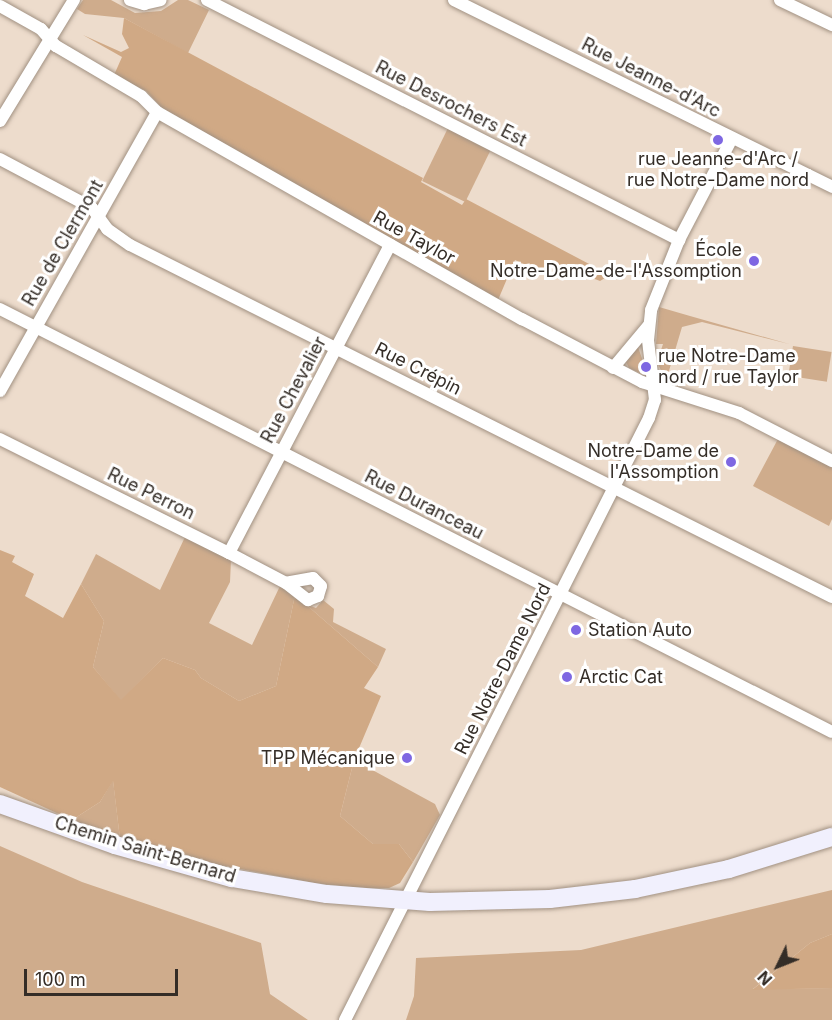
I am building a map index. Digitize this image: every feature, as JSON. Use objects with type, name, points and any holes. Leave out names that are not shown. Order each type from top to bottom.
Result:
[{"type":"street","points":[[0,121],[74,0]]},
{"type":"street","points":[[130,0],[149,4],[161,0]]},
{"type":"street","name":"Rue Desrochers Est","points":[[207,0],[680,240]]},
{"type":"street","name":"Rue Jeanne-d'Arc","points":[[454,0],[832,187]]},
{"type":"street","points":[[780,0],[832,25]]},
{"type":"street","name":"Rue Taylor","points":[[0,6],[50,37],[56,46],[141,96],[157,112],[390,245],[613,368],[654,386],[739,413],[832,461]]},
{"type":"street","name":"Rue de Clermont","points":[[0,391],[157,112]]},
{"type":"street","name":"Rue Notre-Dame Nord","points":[[345,1020],[652,410],[654,386],[649,326],[660,284],[732,138]]},
{"type":"street","name":"Rue Crépin","points":[[0,159],[92,208],[107,229],[130,245],[832,597]]},
{"type":"street","name":"Rue Chevalier","points":[[229,553],[390,245]]},
{"type":"street","name":"Rue Duranceau","points":[[0,309],[832,732]]},
{"type":"street","name":"Rue Notre-Dame Nord","points":[[613,368],[649,326]]},
{"type":"street","name":"Rue Perron","points":[[0,439],[286,583]]},
{"type":"street","name":"Chemin Saint-Bernard","points":[[0,798],[27,812],[84,835],[221,876],[310,892],[406,901],[493,902],[613,892],[729,869],[832,837]]},
{"type":"street","name":"Chemin Saint-Bernard","points":[[0,804],[27,812]]},
{"type":"shaded area","points":[[83,0],[111,0],[135,13],[161,11],[178,0],[188,0],[209,10],[188,53],[124,18],[85,14],[77,9]]},
{"type":"shaded area","points":[[124,18],[423,178],[421,182],[462,205],[466,199],[610,275],[600,281],[554,263],[542,272],[515,260],[498,300],[162,108],[146,91],[114,75],[122,57],[83,35],[121,52],[129,48],[122,34]]},
{"type":"shaded area","points":[[448,128],[491,149],[465,202],[422,181]]},
{"type":"shaded area","points":[[659,307],[789,344],[702,322],[682,327],[666,381],[657,362],[663,344],[656,344]]},
{"type":"shaded area","points":[[793,346],[832,352],[827,382],[788,376]]},
{"type":"shaded area","points":[[638,347],[645,367],[640,373],[629,368],[626,362]]},
{"type":"shaded area","points":[[778,439],[832,467],[832,519],[829,526],[753,486]]},
{"type":"shaded area","points":[[185,537],[231,560],[230,582],[209,623],[252,645],[280,586],[295,595],[276,686],[239,701],[201,678],[195,670],[163,658],[121,701],[93,667],[104,621],[81,584],[96,554],[160,590]]},
{"type":"shaded area","points":[[0,550],[15,556],[12,562],[34,574],[25,596],[63,618],[81,584],[104,621],[93,667],[121,700],[163,658],[195,670],[201,678],[239,701],[276,686],[295,595],[378,667],[364,688],[381,696],[354,760],[340,816],[373,844],[399,844],[413,862],[400,883],[389,888],[360,888],[314,883],[193,860],[120,839],[113,781],[100,802],[72,820],[0,787]]},
{"type":"shaded area","points":[[295,595],[316,608],[323,600],[334,609],[333,622],[386,649],[378,667]]},
{"type":"shaded area","points":[[354,760],[435,804],[440,815],[413,862],[399,844],[373,844],[340,816]]},
{"type":"shaded area","points":[[113,780],[120,839],[72,820],[100,802]]},
{"type":"shaded area","points":[[0,846],[82,882],[261,943],[270,994],[308,1020],[0,1020]]},
{"type":"shaded area","points":[[832,890],[832,934],[810,943],[753,989],[832,988],[832,1020],[406,1020],[414,996],[416,958],[581,950]]},
{"type":"shaded area","points":[[832,934],[832,988],[752,990],[810,943]]},
{"type":"place","name":"rue Jeanne-d'Arc / rue Notre-Dame nord","points":[[718,140]]},
{"type":"place","name":"École Notre-Dame-de-l'Assomption","points":[[754,261]]},
{"type":"place","name":"rue Notre-Dame nord / rue Taylor","points":[[646,367]]},
{"type":"place","name":"Notre-Dame de l'Assomption","points":[[731,462]]},
{"type":"place","name":"Station Auto","points":[[576,630]]},
{"type":"place","name":"Arctic Cat","points":[[567,677]]},
{"type":"place","name":"TPP Mécanique","points":[[407,758]]}]
